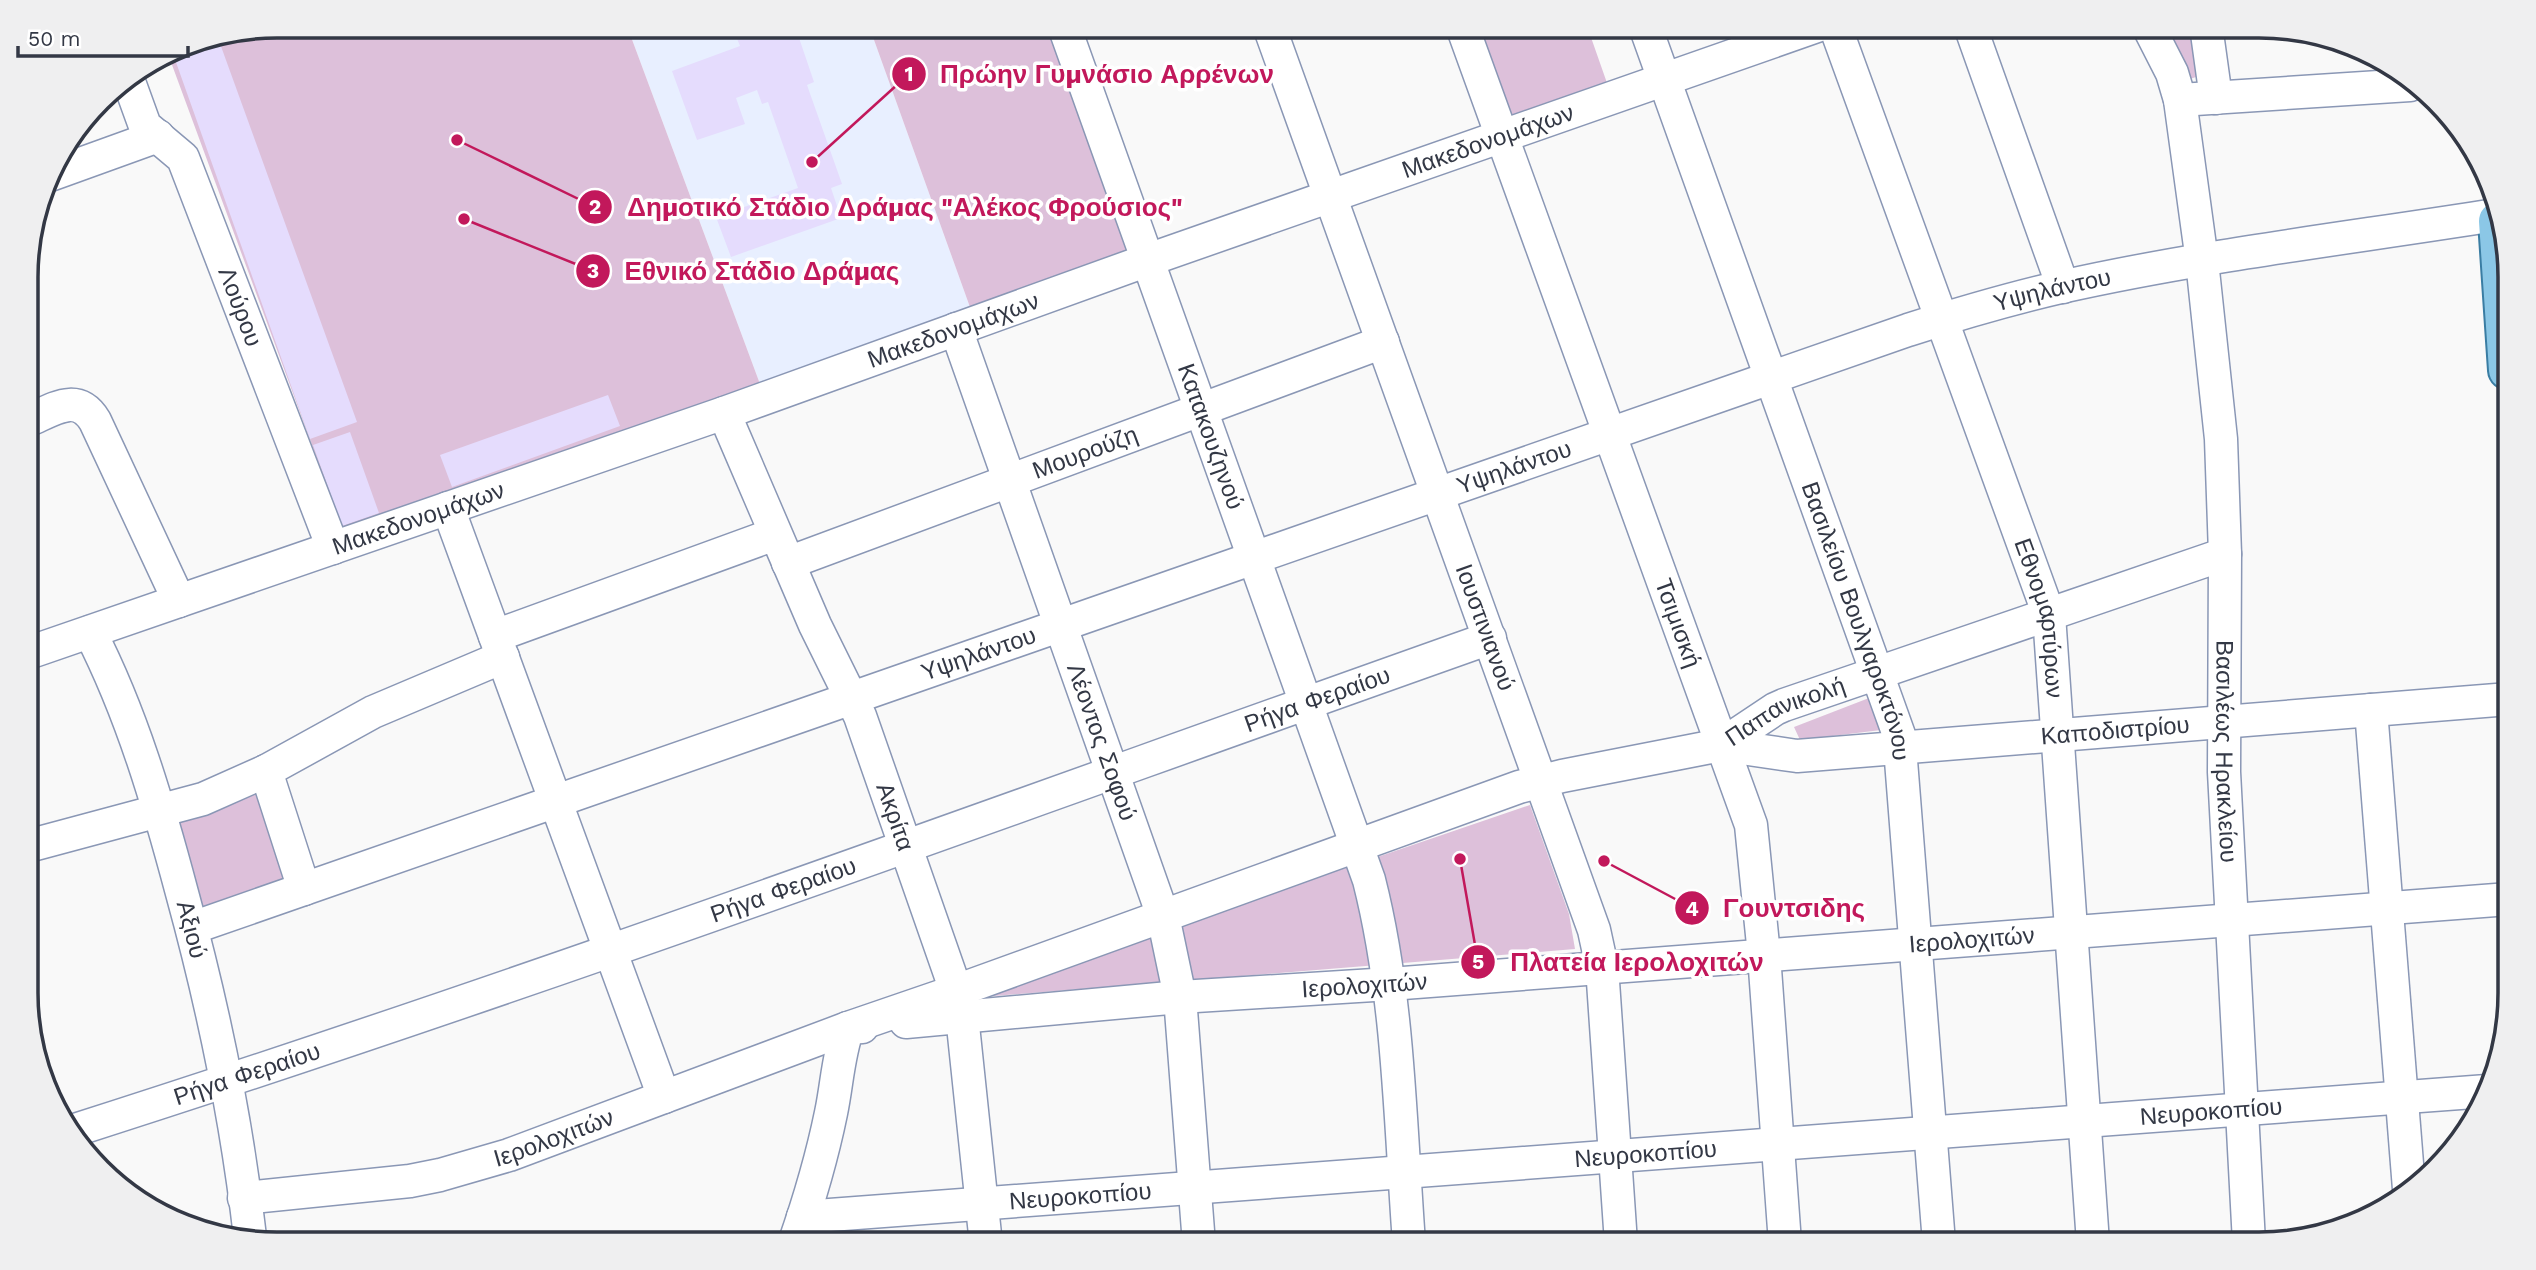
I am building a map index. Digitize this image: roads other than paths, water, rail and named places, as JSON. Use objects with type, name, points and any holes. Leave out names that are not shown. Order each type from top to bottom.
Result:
[{"type":"street","name":"Κατακουζηνού","points":[[1068,38],[1358,845],[1377,915],[1390,984],[1408,1231]]},
{"type":"street","name":"Ιουστινιανού","points":[[1273,38],[1587,908],[1602,967],[1620,1231]]},
{"type":"street","name":"Τσιμισκή","points":[[1466,38],[1753,834],[1784,1231]]},
{"type":"street","name":"Βασιλείου Βουλγαροκτόνου","points":[[1649,38],[1899,735],[1938,1231]]},
{"type":"street","name":"Μακεδονομάχων","points":[[38,649],[723,413],[1148,260],[1782,38]]},
{"type":"street","name":"Εθνομαρτύρων","points":[[1839,38],[2049,615],[2092,1231]]},
{"type":"street","points":[[1974,38],[2063,287]]},
{"type":"street","name":"Βασιλέως Ηρακλείου","points":[[2154,38],[2172,73],[2180,100],[2202,261],[2221,439],[2225,554],[2224,772],[2248,1231]]},
{"type":"street","points":[[2208,38],[2216,98]]},
{"type":"street","points":[[2180,100],[2400,86]]},
{"type":"street","name":"Λούρου","points":[[132,89],[145,126],[183,158],[333,548]]},
{"type":"street","points":[[65,170],[158,136]]},
{"type":"street","name":"Υψηλάντου","points":[[192,928],[1942,319],[1998,302],[2063,287],[2202,261],[2489,216]]},
{"type":"street","name":"Λέοντος Σοφού","points":[[956,329],[1163,916],[1180,997],[1198,1232]]},
{"type":"street","name":"Μουρούζη","points":[[788,563],[1383,342]]},
{"type":"street","points":[[39,417],[72,404],[81,405],[91,414],[179,601]]},
{"type":"street","name":"Ακρίτα","points":[[723,413],[849,698],[860,716],[959,1004],[985,1232]]},
{"type":"street","points":[[448,508],[664,1097]]},
{"type":"street","points":[[38,843],[204,799],[266,771],[499,647],[775,534]]},
{"type":"street","name":"Παπανικολή","points":[[1541,780],[1721,745],[1775,709],[2225,554]]},
{"type":"street","name":"Αξιού","points":[[90,632],[130,725],[160,812],[192,928],[226,1082],[249,1229]]},
{"type":"street","name":"Ρήγα Φεραίου","points":[[81,1128],[226,1082],[610,951],[1490,638]]},
{"type":"street","name":"Καποδιστρίου","points":[[1721,745],[1797,756],[2498,700]]},
{"type":"street","points":[[2371,710],[2408,1178]]},
{"type":"street","points":[[266,771],[304,889]]},
{"type":"street","name":"Ιερολοχιτών","points":[[959,1004],[1163,916],[1541,780]]},
{"type":"street","name":"Ιερολοχιτών","points":[[244,1198],[440,1175],[509,1155],[848,1028],[959,1004],[1180,997],[1390,984],[2498,900]]},
{"type":"street","points":[[799,1231],[823,1149],[836,1089],[841,1046],[848,1028]]},
{"type":"street","name":"Νευροκοπίου","points":[[799,1231],[983,1204],[2476,1092]]},
{"type":"place","name":"Δημοτικό Στάδιο Δράμας \"Αλέκος Φρούσιος\"","points":[[457,140]]},
{"type":"place","name":"Πρώην Γυμνάσιο Αρρένων","points":[[812,162]]},
{"type":"place","name":"Εθνικό Στάδιο Δράμας","points":[[464,219]]},
{"type":"place","name":"Πλατεία Ιερολοχιτών","points":[[1460,859]]},
{"type":"place","name":"Γουντσιδης","points":[[1604,861]]}]
